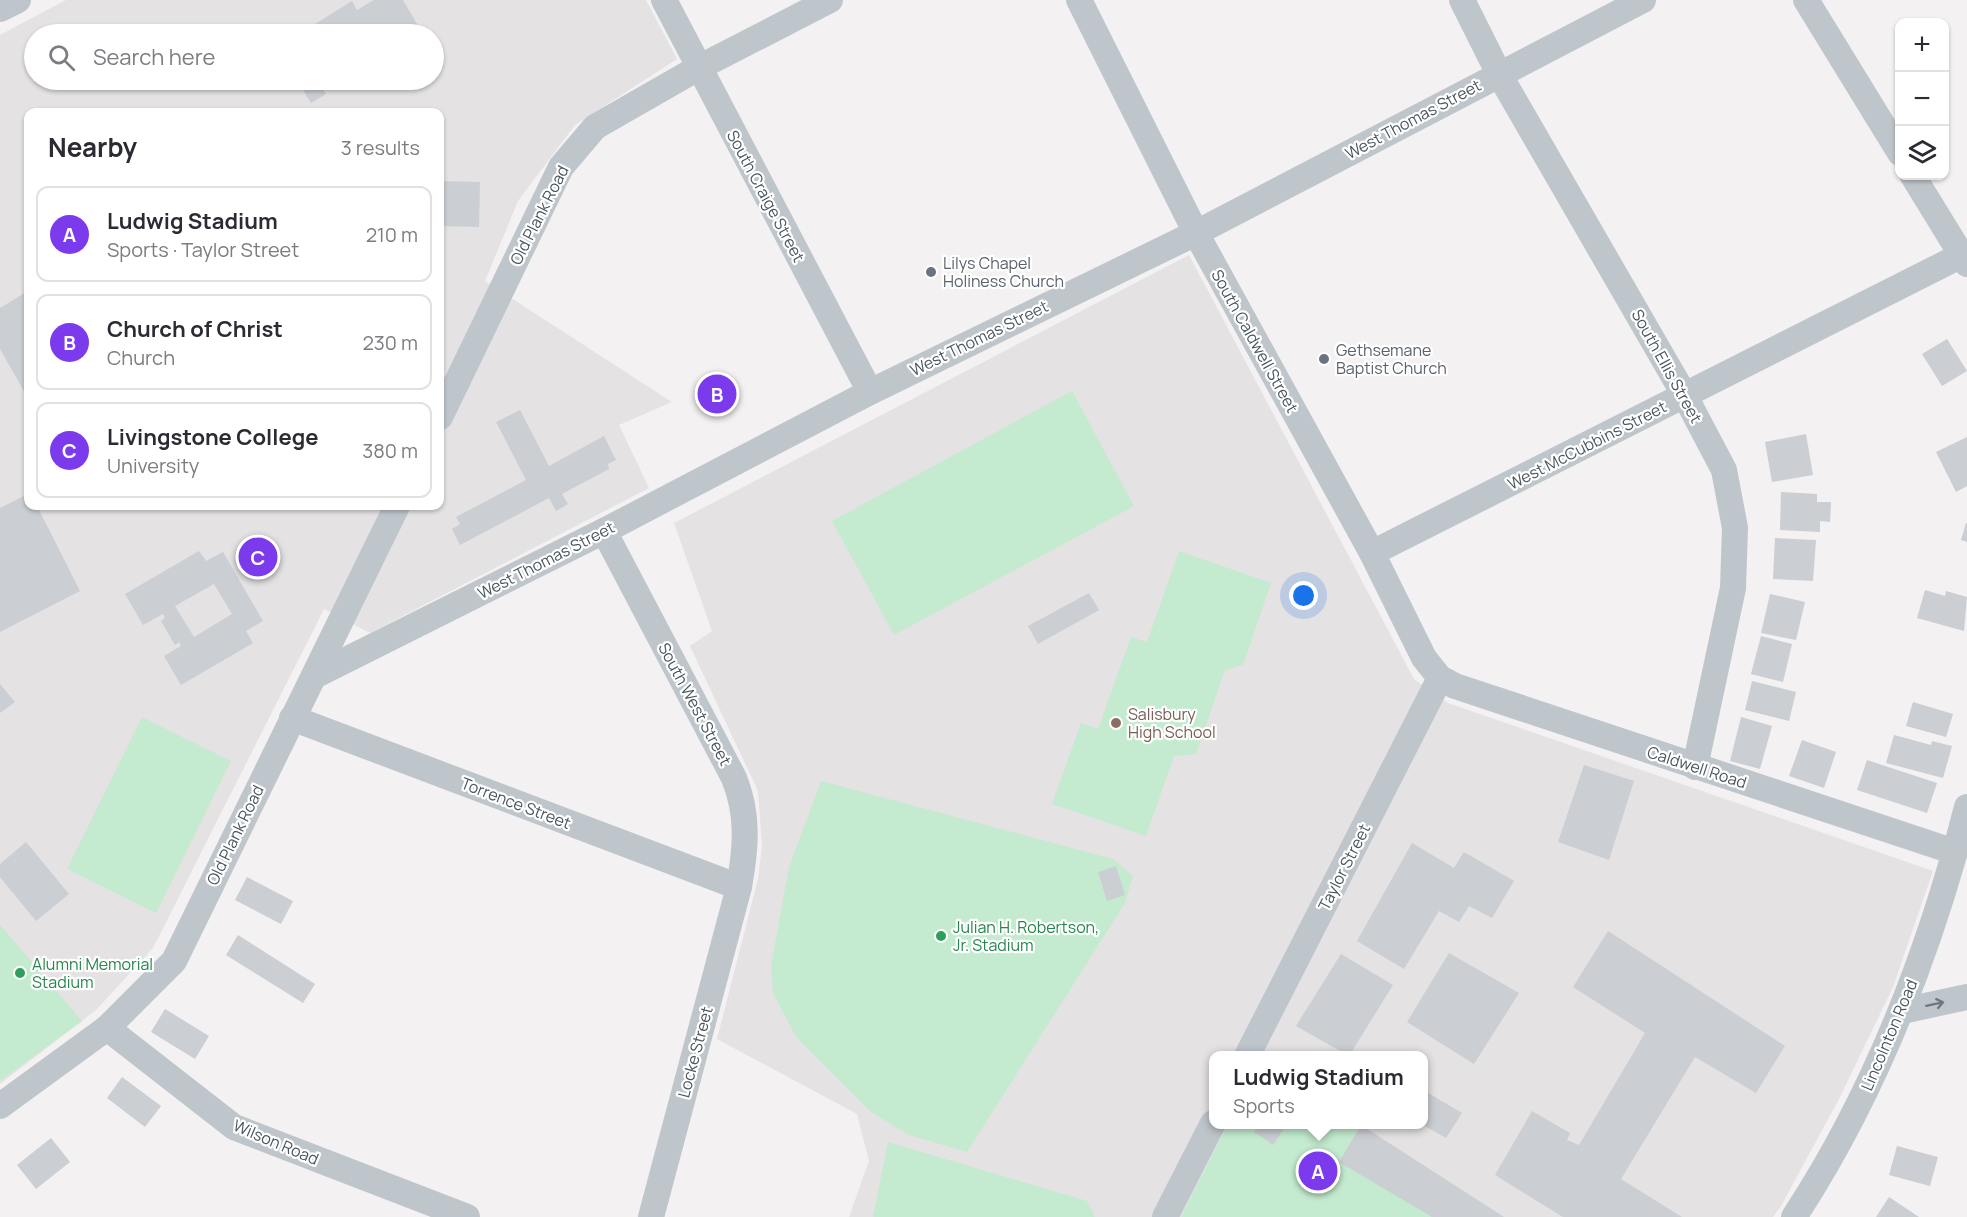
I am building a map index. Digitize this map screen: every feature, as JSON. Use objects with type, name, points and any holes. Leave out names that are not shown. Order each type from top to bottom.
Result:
[{"type":"street","points":[[0,9],[18,0]]},
{"type":"street","name":"South Craige Street","points":[[664,0],[870,392]]},
{"type":"street","name":"Old Plank Road","points":[[444,409],[561,167],[595,127],[698,68],[830,0]]},
{"type":"street","name":"South Caldwell Street","points":[[1079,0],[1196,233],[1372,553],[1424,658],[1440,678]]},
{"type":"street","name":"South Ellis Street","points":[[1462,0],[1499,74],[1685,396],[1724,470],[1735,528],[1733,588],[1695,767]]},
{"type":"street","name":"West Thomas Street","points":[[314,676],[604,531],[870,392],[1196,233],[1643,0]]},
{"type":"street","points":[[1806,0],[1895,146]]},
{"type":"street","points":[[1916,180],[1965,259]]},
{"type":"street","name":"West McCubbins Street","points":[[1372,553],[1965,259]]},
{"type":"street","name":"Old Plank Road","points":[[0,1106],[107,1028],[174,960],[395,510]]},
{"type":"street","name":"South West Street","points":[[604,531],[734,778],[743,800],[747,842],[739,887]]},
{"type":"street","name":"Caldwell Road","points":[[1440,678],[1455,686],[1955,852]]},
{"type":"street","name":"Taylor Street","points":[[1250,1051],[1440,678]]},
{"type":"street","name":"Torrence Street","points":[[292,718],[739,887]]},
{"type":"street","name":"Lincolnton Road","points":[[1794,1217],[1828,1166],[1902,1011],[1955,852],[1967,807]]},
{"type":"street","name":"Locke Street","points":[[651,1217],[739,887]]},
{"type":"street","points":[[1902,1011],[1967,997]]},
{"type":"street","name":"Wilson Road","points":[[107,1028],[234,1127],[467,1217]]},
{"type":"street","points":[[1165,1217],[1210,1129]]},
{"type":"shaded area","points":[[66,0],[646,0],[677,59],[575,125],[518,201],[485,281],[672,402],[619,425],[649,488],[370,633],[324,609],[153,948],[96,1010],[0,1084],[0,35]]},
{"type":"shaded area","name":"Salisbury High School","points":[[1189,255],[1414,679],[1448,703],[1933,871],[1893,987],[1839,1099],[1773,1217],[849,1217],[869,1161],[857,1114],[717,1039],[758,879],[762,846],[758,791],[690,646],[712,631],[674,523]]},
{"type":"green space","points":[[1072,391],[1134,506],[894,635],[832,521]]},
{"type":"green space","points":[[1179,551],[1271,583],[1243,665],[1225,670],[1196,754],[1174,756],[1146,836],[1052,804],[1081,723],[1098,729],[1131,637],[1147,642]]},
{"type":"green space","points":[[142,717],[231,761],[156,913],[67,869]]},
{"type":"green space","name":"Julian H. Robertson, Jr. Stadium","points":[[821,781],[1113,859],[1133,876],[1125,903],[967,1152],[909,1135],[871,1112],[796,1037],[773,993],[771,966],[789,867]]},
{"type":"green space","name":"Alumni Memorial Stadium","points":[[0,925],[82,1021],[0,1081]]},
{"type":"green space","points":[[1225,1129],[1366,1129],[1504,1217],[1181,1217]]},
{"type":"green space","points":[[888,1142],[1087,1201],[1095,1217],[873,1217]]},
{"type":"building","points":[[374,0],[403,0],[417,24],[315,24],[352,1],[357,10]]},
{"type":"building","points":[[303,90],[324,90],[326,94],[311,103]]},
{"type":"building","points":[[444,181],[480,182],[479,227],[444,226]]},
{"type":"building","points":[[24,293],[24,391],[0,349],[0,308]]},
{"type":"building","points":[[1947,339],[1967,371],[1942,386],[1922,354]]},
{"type":"building","points":[[520,410],[549,466],[604,436],[616,460],[608,464],[609,469],[562,494],[568,504],[556,511],[549,498],[460,545],[452,529],[460,524],[456,517],[526,480],[496,422]]},
{"type":"building","points":[[1806,434],[1813,475],[1772,482],[1765,442]]},
{"type":"building","points":[[1967,437],[1967,486],[1956,492],[1936,452]]},
{"type":"building","points":[[1781,492],[1817,494],[1817,502],[1831,502],[1830,522],[1820,521],[1820,532],[1780,530]]},
{"type":"building","points":[[24,496],[24,510],[39,510],[80,591],[0,632],[0,508]]},
{"type":"building","points":[[1967,523],[1967,542],[1961,540]]},
{"type":"building","points":[[1775,538],[1816,540],[1813,581],[1773,579]]},
{"type":"building","points":[[199,551],[206,561],[223,552],[263,621],[246,631],[253,643],[181,685],[164,656],[181,646],[179,642],[175,645],[161,621],[165,618],[163,614],[143,625],[125,594]],"holes":[[[214,584],[232,614],[194,637],[175,606]]]},
{"type":"building","points":[[1925,590],[1945,596],[1946,591],[1967,597],[1964,631],[1917,618]]},
{"type":"building","points":[[1089,593],[1099,610],[1038,644],[1028,626]]},
{"type":"building","points":[[1770,594],[1805,602],[1796,640],[1761,633]]},
{"type":"building","points":[[1761,636],[1792,644],[1783,682],[1751,674]]},
{"type":"building","points":[[1752,681],[1796,692],[1789,721],[1745,710]]},
{"type":"building","points":[[0,684],[15,702],[0,713]]},
{"type":"building","points":[[1913,702],[1953,714],[1946,737],[1906,726]]},
{"type":"building","points":[[1741,717],[1772,726],[1760,769],[1730,761]]},
{"type":"building","points":[[1894,735],[1931,745],[1932,741],[1952,746],[1943,778],[1886,763]]},
{"type":"building","points":[[1802,740],[1836,752],[1824,788],[1789,776]]},
{"type":"building","points":[[1867,760],[1937,783],[1927,813],[1857,790]]},
{"type":"building","points":[[1584,765],[1634,781],[1609,860],[1558,842]]},
{"type":"building","points":[[26,842],[69,894],[36,921],[0,877],[0,864]]},
{"type":"building","points":[[1412,843],[1454,868],[1464,852],[1514,881],[1492,918],[1469,906],[1459,922],[1439,911],[1404,969],[1357,941]]},
{"type":"building","points":[[1116,866],[1125,895],[1107,901],[1098,872]]},
{"type":"building","points":[[247,877],[293,901],[281,924],[235,900]]},
{"type":"building","points":[[1608,931],[1785,1046],[1756,1093],[1695,1057],[1621,1179],[1682,1217],[1563,1217],[1495,1175],[1532,1111],[1570,1133],[1567,1140],[1579,1145],[1645,1033],[1573,987]]},
{"type":"building","points":[[238,935],[315,984],[303,1003],[226,955]]},
{"type":"building","points":[[1449,953],[1519,993],[1474,1064],[1407,1022]]},
{"type":"building","points":[[1341,954],[1393,985],[1352,1051],[1340,1051],[1296,1026]]},
{"type":"building","points":[[165,1009],[209,1036],[195,1059],[151,1032]]},
{"type":"building","points":[[122,1077],[161,1106],[145,1127],[107,1098]]},
{"type":"building","points":[[1428,1093],[1462,1113],[1446,1138],[1428,1128]]},
{"type":"building","points":[[1256,1129],[1284,1129],[1273,1145],[1254,1132]]},
{"type":"building","points":[[1359,1129],[1367,1129],[1504,1217],[1432,1217],[1339,1162]]},
{"type":"building","points":[[51,1138],[70,1162],[36,1189],[17,1165]]},
{"type":"building","points":[[1897,1146],[1938,1157],[1930,1186],[1889,1175]]},
{"type":"building","points":[[1889,1197],[1919,1217],[1876,1217]]},
{"type":"place","name":"Lilys Chapel Holiness Church","points":[[931,272]]},
{"type":"place","name":"Gethsemane Baptist Church","points":[[1324,359]]},
{"type":"place","name":"Church of Christ","points":[[717,394]]},
{"type":"place","name":"Livingstone College","points":[[258,557]]},
{"type":"place","name":"Salisbury High School","points":[[1116,723]]},
{"type":"place","name":"Julian H. Robertson, Jr. Stadium","points":[[941,936]]},
{"type":"place","name":"Alumni Memorial Stadium","points":[[20,973]]},
{"type":"place","name":"Ludwig Stadium","points":[[1318,1171]]}]
